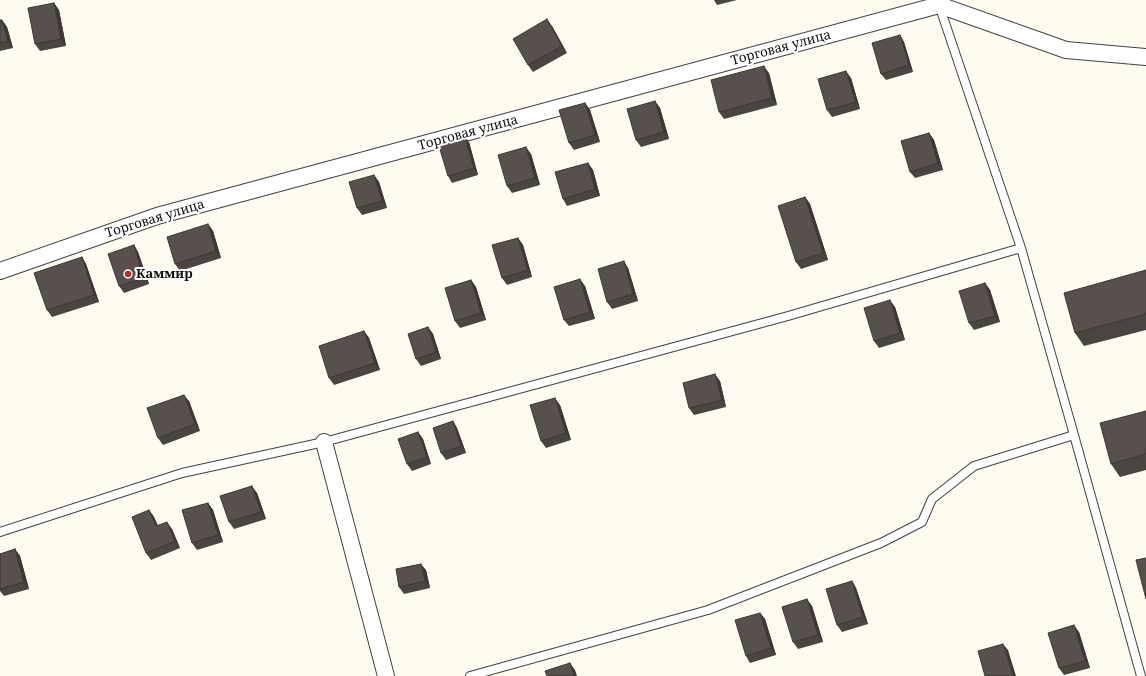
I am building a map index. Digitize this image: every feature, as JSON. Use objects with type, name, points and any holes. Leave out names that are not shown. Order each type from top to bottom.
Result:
[{"type":"street","points":[[940,3],[1066,50],[1146,57]]},
{"type":"street","name":"Торговая улица","points":[[0,271],[157,216],[940,3]]},
{"type":"street","points":[[324,442],[386,676]]},
{"type":"lane","points":[[940,3],[1021,248],[1141,676]]},
{"type":"lane","points":[[0,532],[182,473],[324,442],[788,316],[1021,248]]},
{"type":"lane","points":[[470,676],[708,610],[881,543],[922,522],[932,499],[974,466],[1074,435]]},
{"type":"building","points":[[54,3],[61,39],[35,44],[28,8]]},
{"type":"building","points":[[547,19],[562,46],[528,65],[513,39]]},
{"type":"building","points":[[0,20],[2,20],[8,41],[0,43]]},
{"type":"building","points":[[900,35],[909,65],[881,74],[872,43]]},
{"type":"building","points":[[764,66],[772,98],[719,112],[711,80]]},
{"type":"building","points":[[846,71],[856,102],[827,110],[818,79]]},
{"type":"building","points":[[655,101],[664,132],[636,140],[627,109]]},
{"type":"building","points":[[585,103],[595,135],[569,143],[559,110]]},
{"type":"building","points":[[929,133],[938,163],[910,172],[901,141]]},
{"type":"building","points":[[464,135],[474,168],[448,176],[438,143]]},
{"type":"building","points":[[526,147],[535,178],[507,186],[498,155]]},
{"type":"building","points":[[588,163],[595,189],[563,199],[555,172]]},
{"type":"building","points":[[374,175],[382,201],[357,208],[349,182]]},
{"type":"building","points":[[805,197],[823,253],[796,262],[778,206]]},
{"type":"building","points":[[208,224],[216,251],[175,264],[167,237]]},
{"type":"building","points":[[518,238],[528,270],[502,278],[492,245]]},
{"type":"building","points":[[134,245],[144,278],[119,286],[108,254]]},
{"type":"building","points":[[82,257],[94,295],[47,310],[34,273]]},
{"type":"building","points":[[624,261],[633,294],[607,302],[598,269]]},
{"type":"building","points":[[1146,270],[1146,314],[1075,333],[1064,293]]},
{"type":"building","points":[[580,279],[590,312],[564,320],[554,287]]},
{"type":"building","points":[[471,280],[481,313],[455,321],[445,288]]},
{"type":"building","points":[[985,283],[995,316],[969,323],[959,291]]},
{"type":"building","points":[[890,300],[900,333],[874,341],[864,308]]},
{"type":"building","points":[[428,327],[436,352],[416,359],[408,334]]},
{"type":"building","points":[[364,331],[375,363],[329,378],[319,346]]},
{"type":"building","points":[[715,374],[722,400],[689,408],[683,383]]},
{"type":"building","points":[[184,395],[195,424],[158,438],[147,408]]},
{"type":"building","points":[[555,398],[566,433],[541,441],[530,405]]},
{"type":"building","points":[[1146,411],[1146,454],[1111,464],[1100,423]]},
{"type":"building","points":[[453,421],[461,446],[441,453],[433,428]]},
{"type":"building","points":[[418,432],[427,457],[407,464],[398,439]]},
{"type":"building","points":[[252,486],[261,512],[229,522],[220,496]]},
{"type":"building","points":[[208,503],[218,535],[192,543],[182,510]]},
{"type":"building","points":[[149,510],[156,526],[167,522],[175,541],[146,553],[132,517]]},
{"type":"building","points":[[15,549],[24,582],[0,589],[0,554]]},
{"type":"building","points":[[1146,558],[1146,599],[1136,560]]},
{"type":"building","points":[[421,564],[425,581],[399,587],[396,569]]},
{"type":"building","points":[[852,581],[863,617],[837,625],[826,589]]},
{"type":"building","points":[[807,599],[818,635],[793,642],[782,607]]},
{"type":"building","points":[[760,613],[771,648],[746,656],[735,620]]},
{"type":"building","points":[[1074,625],[1085,661],[1059,668],[1048,633]]},
{"type":"building","points":[[1003,644],[1013,676],[985,676],[978,651]]},
{"type":"building","points":[[570,663],[574,676],[547,676],[545,671]]},
{"type":"place","name":"Каммир","points":[[128,274]]}]
